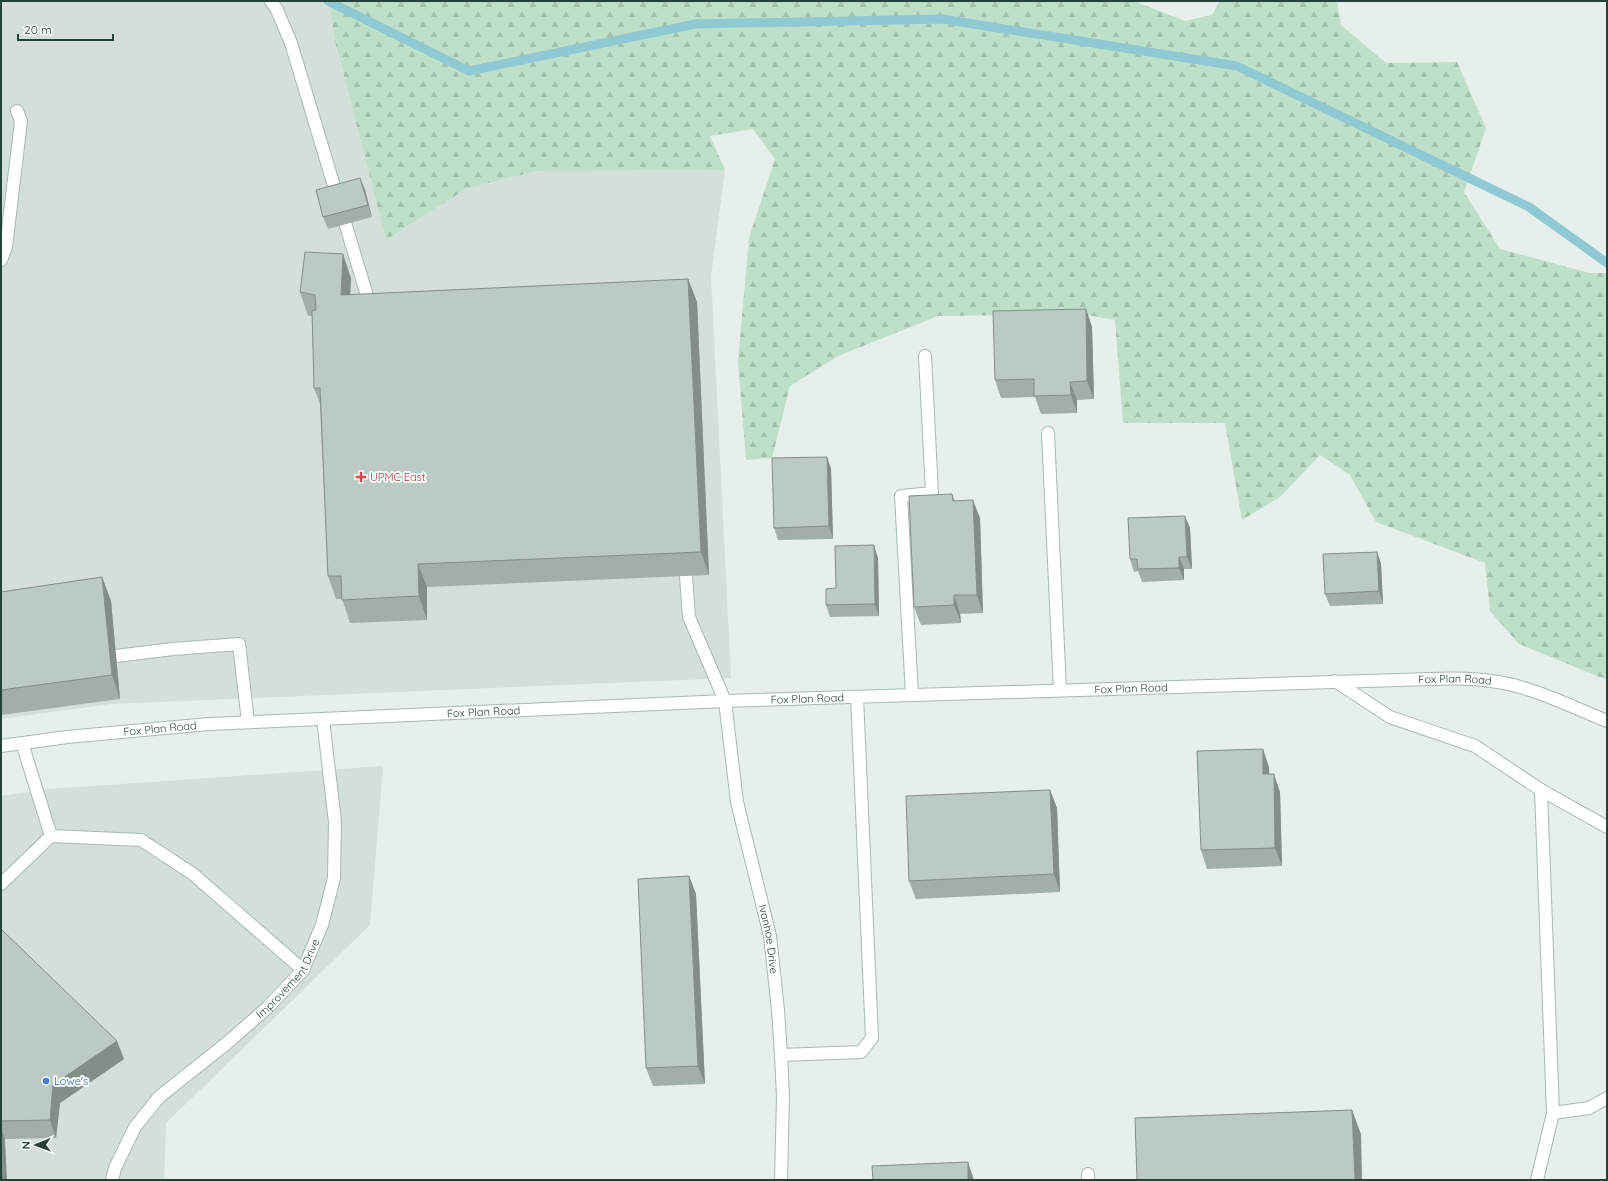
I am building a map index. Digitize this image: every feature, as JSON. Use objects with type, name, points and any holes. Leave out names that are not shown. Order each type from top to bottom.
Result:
[{"type":"street","points":[[271,1],[277,10],[291,43],[324,147],[373,318]]},
{"type":"street","points":[[1,260],[6,248],[6,203],[20,121],[17,111]]},
{"type":"street","points":[[912,695],[902,496],[932,493],[925,356]]},
{"type":"street","points":[[1048,433],[1060,690]]},
{"type":"street","name":"Ivanhoe Drive","points":[[686,576],[689,618],[725,701],[737,802],[770,936],[781,1055],[781,1180]]},
{"type":"street","points":[[88,659],[173,649],[238,644],[248,722]]},
{"type":"street","name":"Fox Plan Road","points":[[1,746],[193,725],[248,722],[725,701],[1469,678],[1499,682],[1529,690],[1607,721]]},
{"type":"street","points":[[1334,681],[1390,717],[1475,746],[1541,790],[1607,827]]},
{"type":"street","points":[[781,1055],[861,1052],[872,1038],[857,697]]},
{"type":"street","name":"Improvement Drive","points":[[112,1180],[115,1168],[135,1127],[159,1097],[268,1008],[303,970],[322,925],[334,878],[335,822],[324,719]]},
{"type":"street","points":[[22,743],[51,836]]},
{"type":"street","points":[[1537,1180],[1552,1113],[1541,790]]},
{"type":"street","points":[[1,884],[51,836],[141,840],[193,874],[303,970]]},
{"type":"street","points":[[1552,1113],[1589,1108],[1607,1098]]},
{"type":"shaded area","name":"UPMC East","points":[[1,1],[329,1],[335,41],[386,240],[466,189],[536,171],[725,170],[711,276],[731,678],[110,704],[1,719]]},
{"type":"shaded area","points":[[383,766],[370,925],[166,1123],[164,1180],[1,1180],[1,796],[49,789]]},
{"type":"green space","points":[[329,1],[1134,1],[1185,21],[1212,15],[1220,1],[1337,1],[1341,25],[1386,63],[1457,62],[1486,128],[1464,192],[1500,249],[1590,273],[1607,273],[1607,680],[1519,644],[1490,611],[1485,563],[1376,522],[1350,475],[1320,455],[1280,497],[1242,520],[1225,423],[1123,423],[1115,320],[1082,314],[938,316],[838,356],[790,386],[772,458],[746,460],[738,361],[749,238],[775,159],[753,129],[710,136],[725,170],[536,171],[466,189],[386,240],[335,41]]},
{"type":"building","points":[[360,178],[368,205],[323,217],[316,190]]},
{"type":"building","points":[[305,252],[343,254],[341,295],[688,279],[701,552],[418,564],[419,596],[342,600],[341,576],[328,576],[320,388],[314,388],[312,311],[316,310],[315,295],[300,292]]},
{"type":"building","points":[[1086,309],[1087,381],[1070,382],[1071,395],[1034,396],[1034,379],[995,380],[993,311]]},
{"type":"building","points":[[827,457],[829,526],[774,528],[772,458]]},
{"type":"building","points":[[952,494],[953,501],[973,500],[977,595],[954,595],[954,605],[914,607],[909,496]]},
{"type":"building","points":[[1185,516],[1187,557],[1179,557],[1179,568],[1138,569],[1137,559],[1130,559],[1128,518]]},
{"type":"building","points":[[874,545],[875,604],[826,605],[826,589],[836,588],[835,546]]},
{"type":"building","points":[[1377,552],[1379,591],[1325,594],[1323,554]]},
{"type":"building","points":[[102,577],[112,675],[1,690],[1,592]]},
{"type":"building","points":[[1263,749],[1263,774],[1274,774],[1275,848],[1201,850],[1197,751]]},
{"type":"building","points":[[1050,790],[1054,874],[909,881],[906,796]]},
{"type":"building","points":[[689,876],[698,1066],[646,1068],[638,879]]},
{"type":"building","name":"Lowe's","points":[[1,929],[117,1041],[53,1085],[50,1120],[1,1121]]},
{"type":"building","points":[[1352,1110],[1355,1180],[1137,1180],[1135,1118]]},
{"type":"building","points":[[968,1162],[968,1180],[873,1180],[872,1166]]},
{"type":"waterway","points":[[328,1],[469,71],[695,24],[942,19],[1237,66],[1529,207],[1607,263]]},
{"type":"place","name":"UPMC East","points":[[361,477]]},
{"type":"place","name":"Lowe's","points":[[46,1081]]}]
